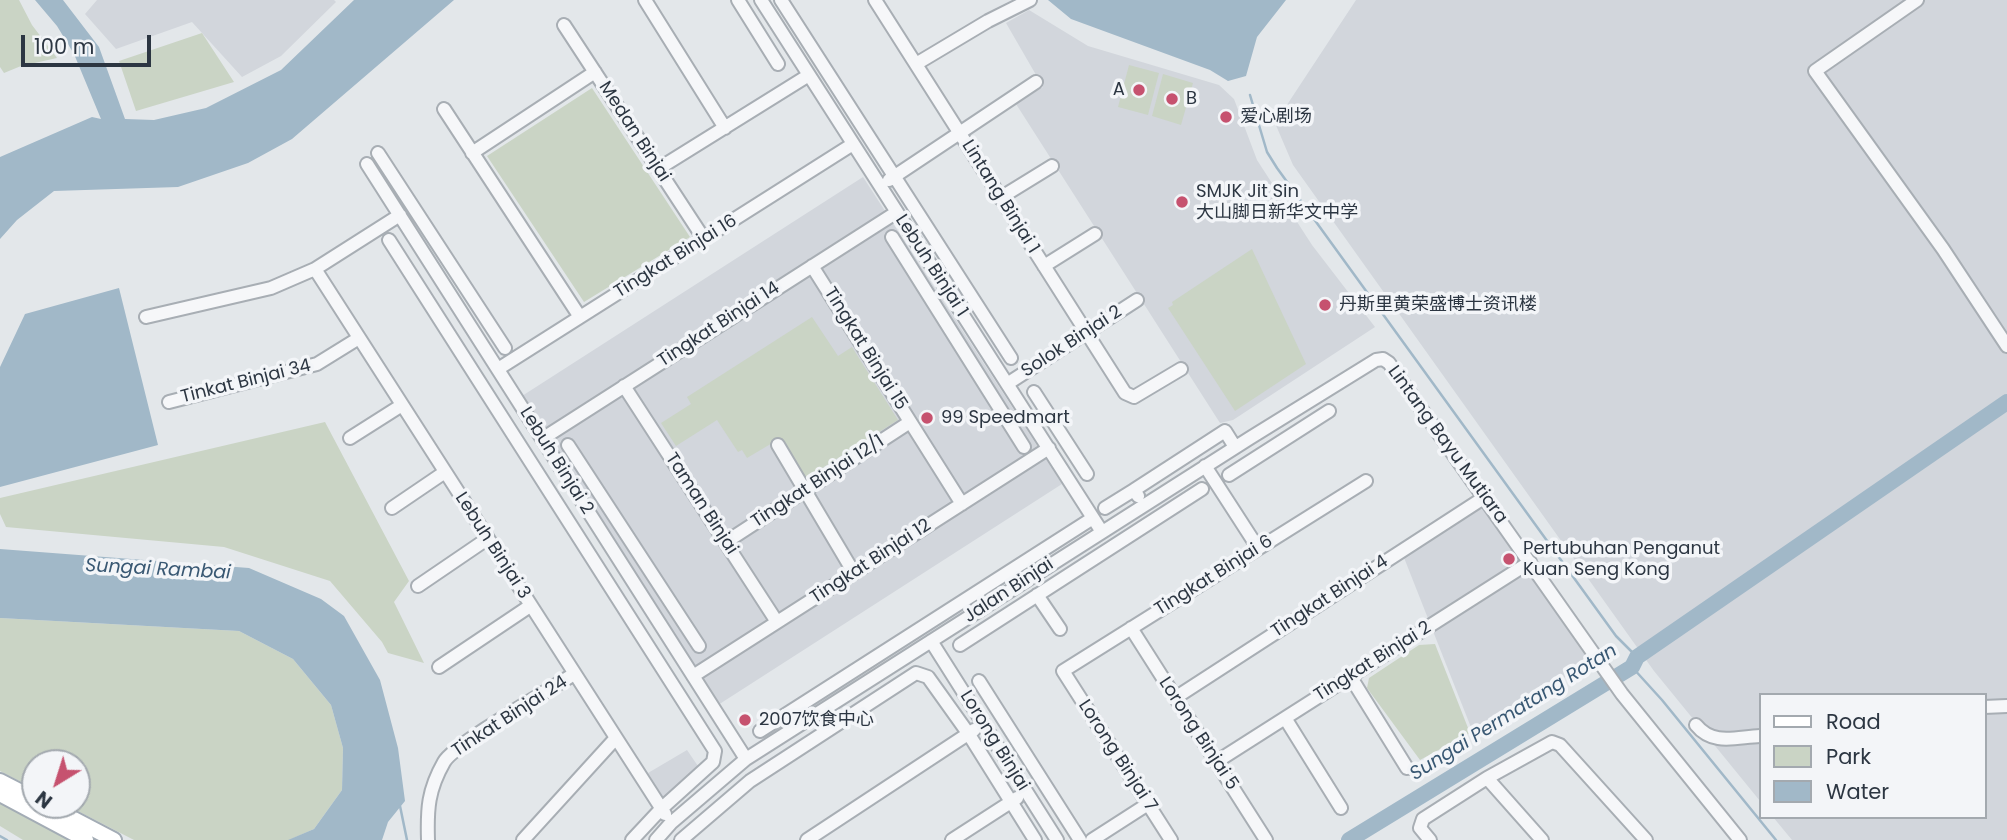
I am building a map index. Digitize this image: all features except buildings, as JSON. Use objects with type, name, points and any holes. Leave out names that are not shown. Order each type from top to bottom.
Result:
[{"type":"main road","points":[[0,781],[21,792]]},
{"type":"main road","points":[[0,794],[86,840]]},
{"type":"main road","points":[[74,819],[114,840]]},
{"type":"street","points":[[645,0],[725,128]]},
{"type":"street","points":[[738,0],[778,64]]},
{"type":"street","name":"Lebuh Binjai 1","points":[[761,0],[1102,532]]},
{"type":"street","name":"Lebuh Binjai 1","points":[[781,0],[1011,358]]},
{"type":"street","name":"Lintang Binjai 1","points":[[875,0],[1125,393],[1134,397],[1181,369]]},
{"type":"street","points":[[916,64],[988,21],[1030,0]]},
{"type":"street","points":[[1917,0],[1815,71],[1935,236],[2007,346]]},
{"type":"street","name":"Medan Binjai","points":[[564,25],[704,239]]},
{"type":"street","points":[[763,41],[780,31]]},
{"type":"street","points":[[472,153],[595,72]]},
{"type":"street","points":[[658,169],[809,75]]},
{"type":"street","points":[[880,186],[1036,82]]},
{"type":"street","points":[[444,109],[580,317]]},
{"type":"street","name":"Tingkat Binjai 16","points":[[498,369],[853,144]]},
{"type":"street","points":[[378,153],[505,348]]},
{"type":"street","name":"Lebuh Binjai 2","points":[[367,163],[746,759]]},
{"type":"street","points":[[1000,198],[1052,166]]},
{"type":"street","name":"Tingkat Binjai 14","points":[[542,439],[897,212]]},
{"type":"street","points":[[146,317],[271,288],[315,269],[400,215]]},
{"type":"street","points":[[1044,266],[1095,234]]},
{"type":"street","points":[[892,237],[1024,447]]},
{"type":"street","name":"Lebuh Binjai 2","points":[[390,240],[715,751],[713,762],[661,808]]},
{"type":"street","points":[[406,265],[424,254]]},
{"type":"street","points":[[909,264],[924,254]]},
{"type":"street","name":"Tingkat Binjai 15","points":[[812,266],[962,504]]},
{"type":"street","name":"Lebuh Binjai 3","points":[[315,269],[671,823]]},
{"type":"street","name":"Solok Binjai 2","points":[[1007,383],[1137,300]]},
{"type":"street","name":"Tinkat Binjai 34","points":[[169,402],[317,364],[359,338]]},
{"type":"street","name":"Lintang Bayu Mutiara","points":[[1376,360],[1383,359],[1389,363],[1622,694],[1740,840]]},
{"type":"street","name":"Jalan Binjai","points":[[656,840],[701,796],[746,759],[1376,360]]},
{"type":"street","name":"Taman Binjai","points":[[624,386],[778,622]]},
{"type":"street","points":[[1034,392],[1087,474]]},
{"type":"street","points":[[350,438],[402,405]]},
{"type":"street","points":[[1007,420],[1045,410]]},
{"type":"street","points":[[1228,475],[1329,411]]},
{"type":"street","name":"Tingkat Binjai 12/1","points":[[726,542],[910,422]]},
{"type":"street","points":[[1105,508],[1225,431],[1235,447]]},
{"type":"street","points":[[1250,438],[1261,455]]},
{"type":"street","points":[[568,445],[699,646]]},
{"type":"street","points":[[778,445],[854,573]]},
{"type":"street","name":"Tingkat Binjai 12","points":[[693,676],[1049,448]]},
{"type":"street","points":[[1205,466],[1258,548]]},
{"type":"street","points":[[392,508],[445,472]]},
{"type":"street","points":[[569,482],[585,472]]},
{"type":"street","name":"Tingkat Binjai 6","points":[[1063,671],[1366,481]]},
{"type":"street","points":[[960,645],[1202,489]]},
{"type":"street","points":[[1133,490],[1143,506]]},
{"type":"street","points":[[1158,496],[1168,510]]},
{"type":"street","name":"Tingkat Binjai 4","points":[[1175,698],[1485,497]]},
{"type":"street","points":[[760,731],[1093,518]]},
{"type":"street","points":[[418,586],[487,538]]},
{"type":"street","points":[[1033,556],[1043,570]]},
{"type":"street","name":"Tingkat Binjai 2","points":[[1216,762],[1530,562]]},
{"type":"street","points":[[1037,595],[1060,629]]},
{"type":"street","points":[[439,667],[530,606]]},
{"type":"street","points":[[983,608],[993,624]]},
{"type":"street","points":[[668,636],[685,625]]},
{"type":"street","name":"Lorong Binjai 5","points":[[1131,628],[1266,840]]},
{"type":"street","name":"Lorong Binjai","points":[[931,641],[1057,840]]},
{"type":"street","name":"Lorong Binjai 7","points":[[1063,671],[1171,840]]},
{"type":"street","points":[[681,840],[750,780],[916,673],[928,677],[968,733],[1035,840]]},
{"type":"street","name":"Tinkat Binjai 24","points":[[428,840],[427,804],[445,759],[574,674]]},
{"type":"street","points":[[1350,676],[1407,768]]},
{"type":"street","points":[[874,678],[884,694]]},
{"type":"street","points":[[979,681],[1080,840]]},
{"type":"street","points":[[1986,707],[2007,706]]},
{"type":"street","points":[[781,718],[790,732]]},
{"type":"street","points":[[1285,718],[1341,808]]},
{"type":"street","points":[[807,840],[983,724]]},
{"type":"street","points":[[1696,724],[1709,737],[1717,739],[1758,736]]},
{"type":"street","points":[[991,736],[1007,725]]},
{"type":"street","points":[[523,840],[615,738]]},
{"type":"street","points":[[1430,840],[1420,828],[1423,819],[1487,778],[1556,742],[1646,840]]},
{"type":"street","points":[[1487,778],[1542,840]]},
{"type":"street","points":[[952,840],[1027,792]]},
{"type":"street","points":[[701,796],[714,810]]},
{"type":"street","points":[[1039,812],[1055,801]]},
{"type":"street","points":[[1092,840],[1148,804]]},
{"type":"street","points":[[632,840],[661,808]]},
{"type":"shaded area","points":[[97,0],[336,2],[281,56],[242,77],[192,22],[116,49],[85,14]]},
{"type":"shaded area","points":[[1356,0],[2007,0],[2007,840],[1792,840],[1775,819],[1986,819],[1986,693],[1758,693],[1758,799],[1654,671],[1293,165],[1275,123]]},
{"type":"shaded area","name":"SMJK Jit Sin 大山脚日新华文中学","points":[[1029,10],[1088,46],[1219,85],[1234,99],[1257,160],[1312,245],[1375,327],[1233,420],[1220,423],[1016,104],[1043,87],[1006,23]]},
{"type":"shaded area","points":[[863,177],[1062,484],[718,705],[522,396]]},
{"type":"shaded area","points":[[1479,494],[1592,660],[1474,735],[1399,545]]},
{"type":"shaded area","points":[[687,750],[700,769],[665,800],[648,773]]},
{"type":"green space","points":[[0,0],[19,0],[32,25],[57,58],[21,66],[4,73],[0,67]]},
{"type":"green space","points":[[202,33],[234,82],[136,111],[119,61]]},
{"type":"green space","name":"A","points":[[1129,65],[1159,73],[1148,115],[1118,107]]},
{"type":"green space","name":"B","points":[[1163,74],[1193,83],[1181,125],[1152,116]]},
{"type":"green space","points":[[592,88],[690,237],[584,302],[487,156]]},
{"type":"green space","points":[[1252,249],[1306,364],[1235,411],[1168,308],[1173,305],[1172,302]]},
{"type":"green space","points":[[812,317],[838,356],[852,347],[898,420],[805,479],[779,439],[747,458],[742,450],[738,452],[717,420],[676,446],[661,423],[691,404],[687,397]]},
{"type":"green space","points":[[325,422],[409,581],[394,602],[424,663],[388,653],[382,642],[330,581],[224,547],[6,527],[0,514],[0,498]]},
{"type":"green space","points":[[0,618],[239,631],[293,659],[331,705],[343,748],[342,790],[314,829],[289,840],[134,840],[91,818],[91,749],[21,749],[21,782],[0,771]]},
{"type":"green space","points":[[1435,644],[1470,733],[1420,760],[1367,688],[1369,678],[1419,645]]},
{"type":"green space","points":[[0,803],[21,814],[21,819],[30,819],[70,840],[23,840],[0,826]]},
{"type":"water","points":[[35,0],[63,0],[99,47],[125,119],[154,120],[206,108],[281,70],[354,0],[454,0],[292,139],[248,163],[178,187],[54,191],[17,220],[0,239],[0,157],[92,117],[101,119],[74,54],[57,26]]},
{"type":"water","points":[[1048,0],[1286,0],[1257,37],[1246,76],[1228,81],[1210,70],[1071,19]]},
{"type":"water","points":[[119,288],[158,445],[0,487],[0,367],[25,314]]},
{"type":"water","name":"Sungai Rambai","points":[[0,549],[249,568],[321,599],[344,616],[380,680],[398,748],[405,801],[388,822],[382,840],[288,840],[314,829],[342,790],[343,748],[331,705],[293,659],[239,631],[0,618]]},
{"type":"waterway","points":[[1250,95],[1267,152],[1277,168],[1616,636],[1637,657]]},
{"type":"waterway","name":"Sungai Permatang Rotan","points":[[1349,840],[1632,667],[1637,657],[2007,402]]},
{"type":"waterway","points":[[1632,667],[1758,818]]},
{"type":"waterway","points":[[400,806],[407,840]]},
{"type":"waterway","points":[[1759,819],[1776,840]]},
{"type":"waterway","points":[[0,836],[7,840]]},
{"type":"place","name":"A","points":[[1139,90]]},
{"type":"place","name":"B","points":[[1172,99]]},
{"type":"place","name":"爱心剧场","points":[[1226,117]]},
{"type":"place","name":"SMJK Jit Sin 大山脚日新华文中学","points":[[1182,202]]},
{"type":"place","name":"丹斯里黄荣盛博士资讯楼","points":[[1325,305]]},
{"type":"place","name":"99 Speedmart","points":[[927,418]]},
{"type":"place","name":"Pertubuhan Penganut Kuan Seng Kong","points":[[1509,559]]},
{"type":"place","name":"2007饮食中心","points":[[745,720]]}]
